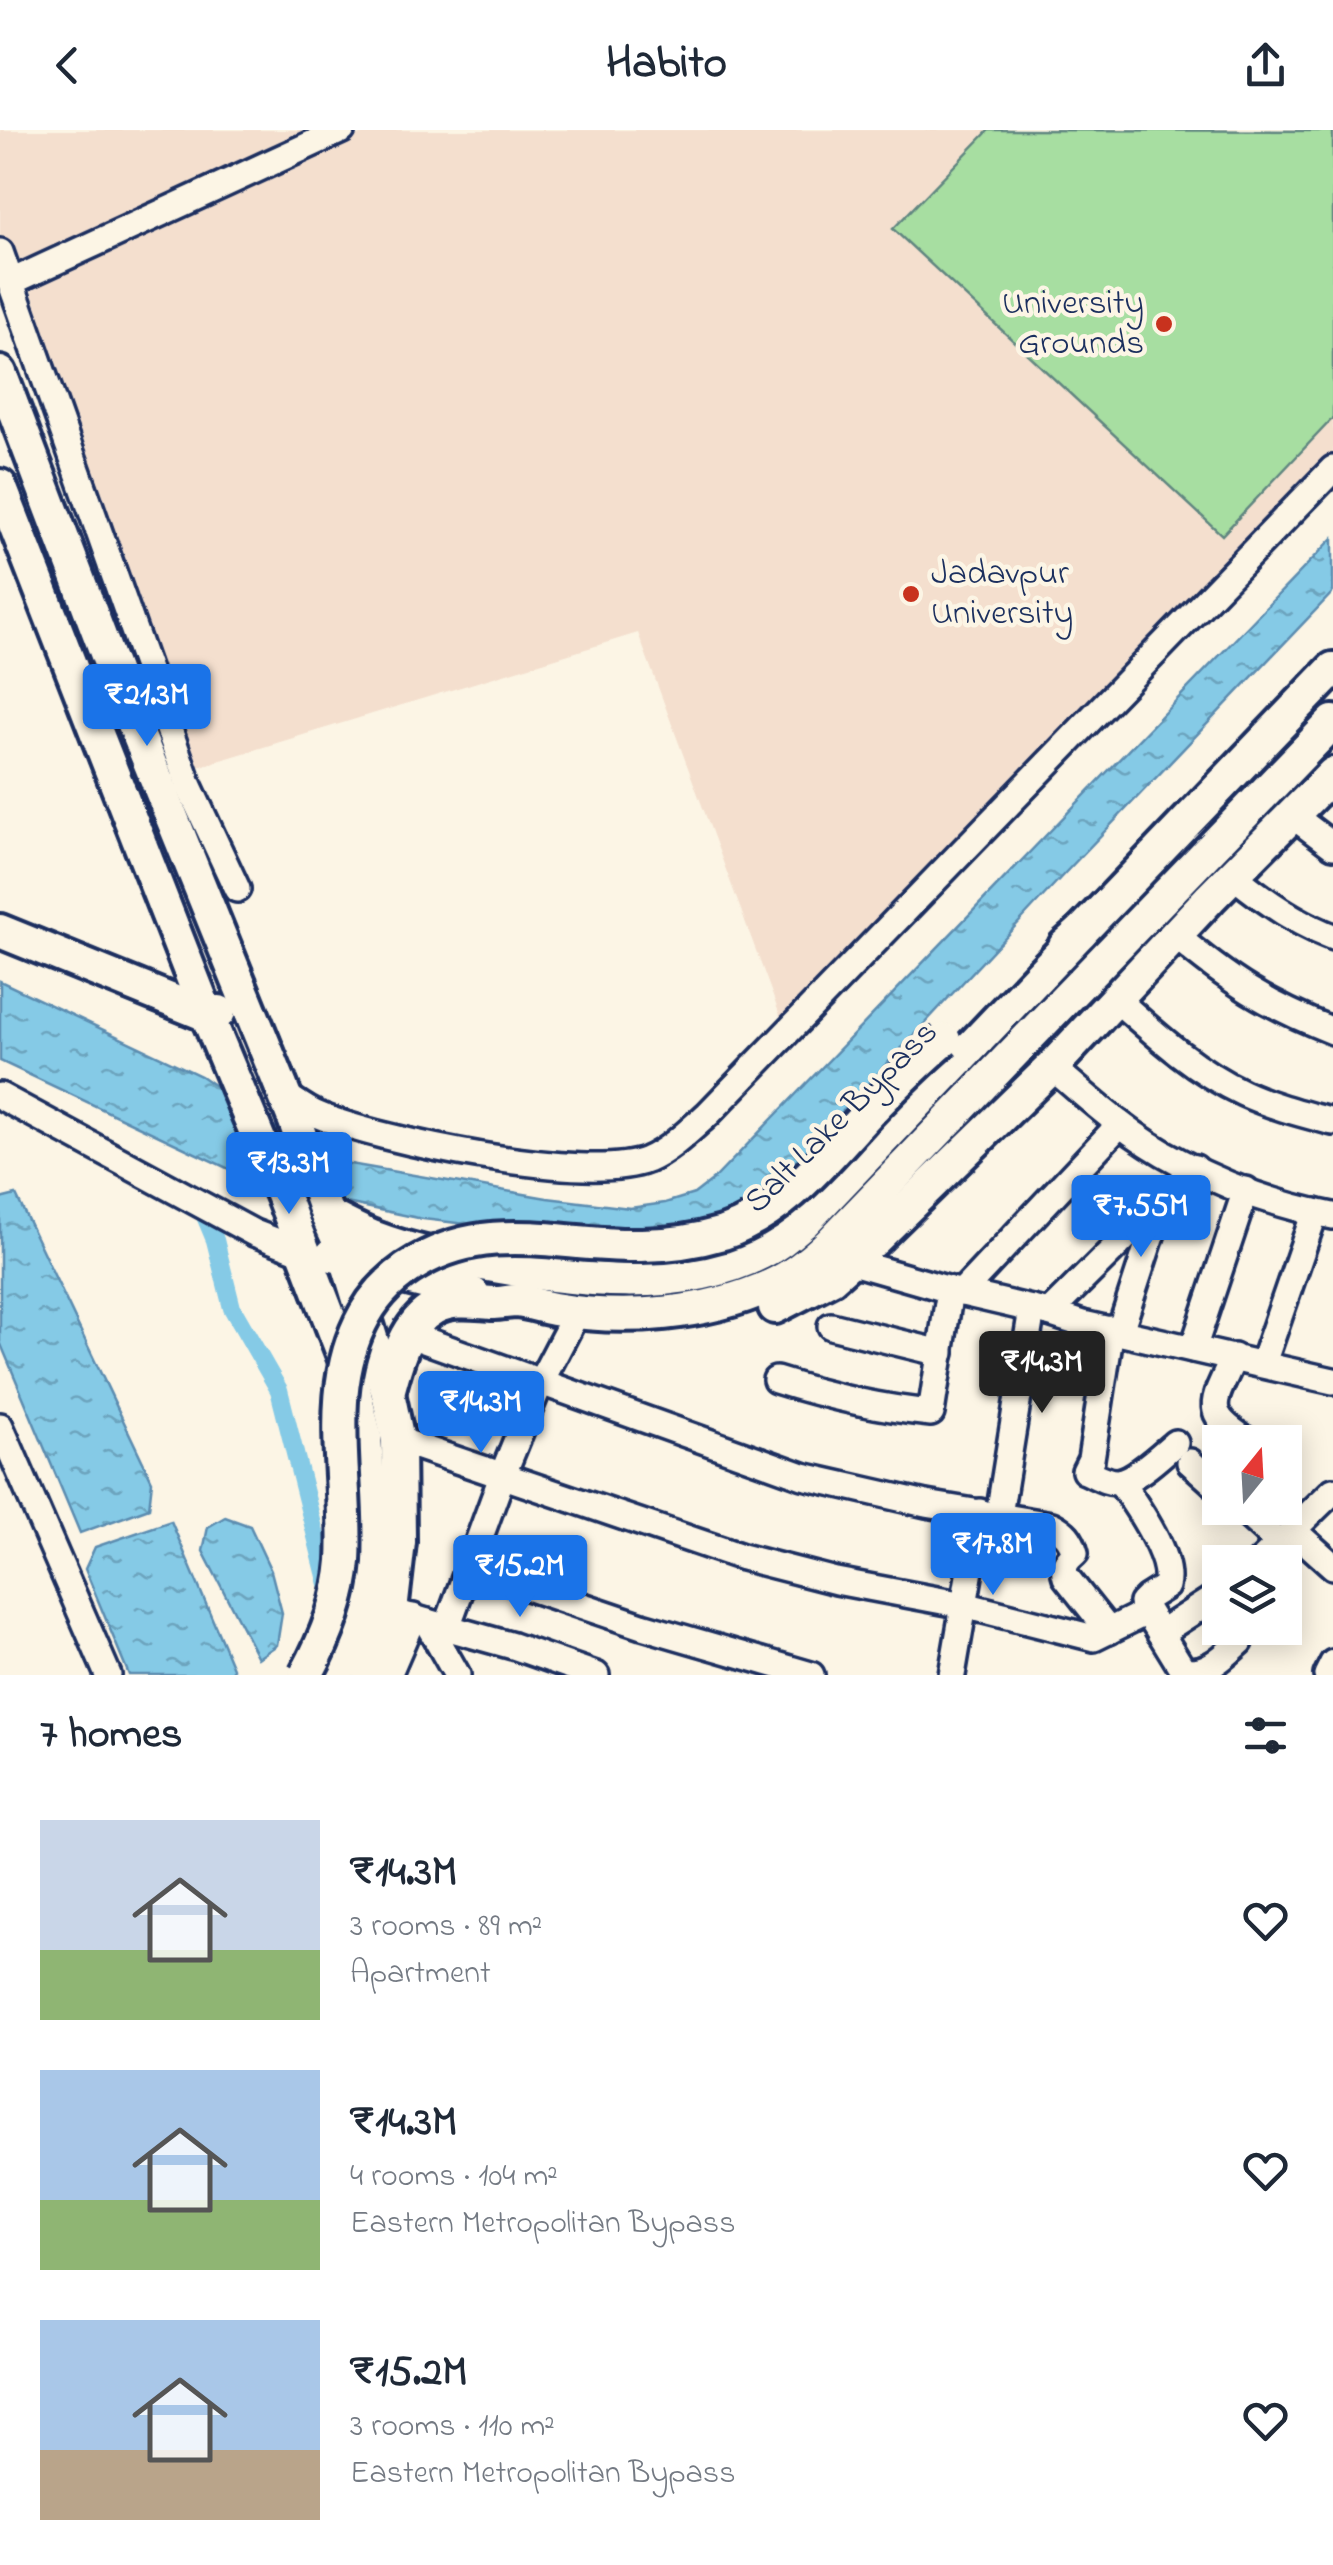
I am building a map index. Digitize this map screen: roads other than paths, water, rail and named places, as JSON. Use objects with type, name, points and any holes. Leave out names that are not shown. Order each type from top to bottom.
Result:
[{"type":"main road","points":[[0,374],[158,784],[290,1108],[323,1205],[346,1257],[388,1393],[398,1440],[399,1542],[419,1619],[381,1671]]},
{"type":"main road","points":[[0,486],[349,1368],[365,1436],[369,1568],[361,1612],[336,1675]]},
{"type":"main road","points":[[306,1675],[326,1634],[342,1580],[340,1430],[345,1373],[358,1329],[390,1281],[441,1248],[468,1240],[675,1243],[728,1231],[774,1206],[944,1040],[1081,932],[1333,669]]},
{"type":"main road","points":[[835,1257],[1064,1000],[1333,722]]},
{"type":"main road","points":[[293,1224],[363,1265],[420,1282],[577,1312],[630,1314],[690,1309],[774,1284],[803,1267],[835,1257],[1052,1067],[1333,774]]},
{"type":"main road","points":[[0,931],[207,1015],[248,1004]]},
{"type":"main road","name":"Salt Lake Bypass","points":[[323,1205],[374,1237],[429,1253],[518,1270],[596,1279],[659,1278],[706,1272],[760,1254],[790,1234],[1081,932]]},
{"type":"main road","points":[[293,1224],[323,1205]]},
{"type":"main road","points":[[388,1393],[400,1351],[430,1310],[446,1303],[516,1301]]},
{"type":"street","points":[[11,282],[342,130]]},
{"type":"street","points":[[0,252],[189,786],[237,889]]},
{"type":"street","points":[[290,1108],[384,1136],[507,1159],[575,1167],[606,1166],[627,1165],[662,1152],[708,1114],[1333,468]]},
{"type":"street","points":[[116,583],[115,623],[164,766],[158,784]]},
{"type":"street","points":[[1292,815],[1333,846]]},
{"type":"street","points":[[1233,875],[1282,912],[1333,937]]},
{"type":"street","points":[[1175,935],[1249,992],[1288,1014],[1333,1031]]},
{"type":"street","points":[[1116,999],[1208,1074],[1244,1093],[1333,1122]]},
{"type":"street","points":[[1064,1000],[1092,1024]]},
{"type":"street","points":[[1052,1067],[1120,1124],[1177,1160],[1246,1190],[1324,1214],[1263,1364]]},
{"type":"street","points":[[0,1096],[254,1233],[293,1224]]},
{"type":"street","points":[[776,1380],[886,1408],[931,1413],[940,1352],[956,1292],[1120,1124]]},
{"type":"street","points":[[952,1675],[964,1605],[1040,1311],[1195,1168]]},
{"type":"street","points":[[1193,1349],[1246,1190]]},
{"type":"street","points":[[1163,1200],[1115,1330],[1091,1459],[1085,1471],[1120,1482],[1183,1453],[1202,1471]]},
{"type":"street","points":[[790,1234],[835,1257],[956,1292],[1333,1382]]},
{"type":"street","points":[[419,1619],[468,1567],[540,1383],[577,1312]]},
{"type":"street","points":[[831,1326],[940,1352]]},
{"type":"street","points":[[410,1335],[803,1476],[926,1504],[1052,1525],[1072,1541],[1075,1553],[1066,1562],[1066,1577],[1109,1631]]},
{"type":"street","points":[[1224,1425],[1214,1412],[1214,1401],[1234,1357]]},
{"type":"street","points":[[0,1426],[108,1675]]},
{"type":"street","points":[[398,1440],[742,1558],[836,1581],[964,1605],[1094,1638],[1109,1631],[1153,1623],[1202,1602]]},
{"type":"street","points":[[1120,1482],[1145,1520],[1169,1576],[1166,1586],[1142,1604],[1183,1670],[1205,1674],[1237,1645]]},
{"type":"street","points":[[1279,1545],[1333,1491]]},
{"type":"street","points":[[1267,1525],[1333,1566]]},
{"type":"street","points":[[468,1567],[642,1626],[811,1675]]},
{"type":"street","points":[[419,1619],[584,1673]]},
{"type":"street","points":[[419,1619],[457,1675]]},
{"type":"street","points":[[1327,1675],[1333,1663]]},
{"type":"water","points":[[1333,538],[1333,592],[798,1159],[750,1206],[700,1230],[659,1237],[483,1226],[423,1219],[265,1186],[0,1061],[0,981],[201,1076],[321,1159],[547,1198],[630,1208],[694,1194],[716,1177]]},
{"type":"water","points":[[16,1195],[152,1481],[149,1508],[80,1533],[0,1342],[0,1199]]},
{"type":"water","points":[[225,1517],[250,1526],[271,1571],[282,1613],[277,1645],[258,1658],[203,1551],[208,1527]]},
{"type":"water","points":[[171,1521],[233,1675],[129,1675],[85,1569],[95,1547]]},
{"type":"waterway","points":[[200,1204],[215,1240],[232,1308],[279,1390],[332,1600]]},
{"type":"place","name":"University Grounds","points":[[1164,324]]},
{"type":"place","name":"Jadavpur University","points":[[911,594]]}]
